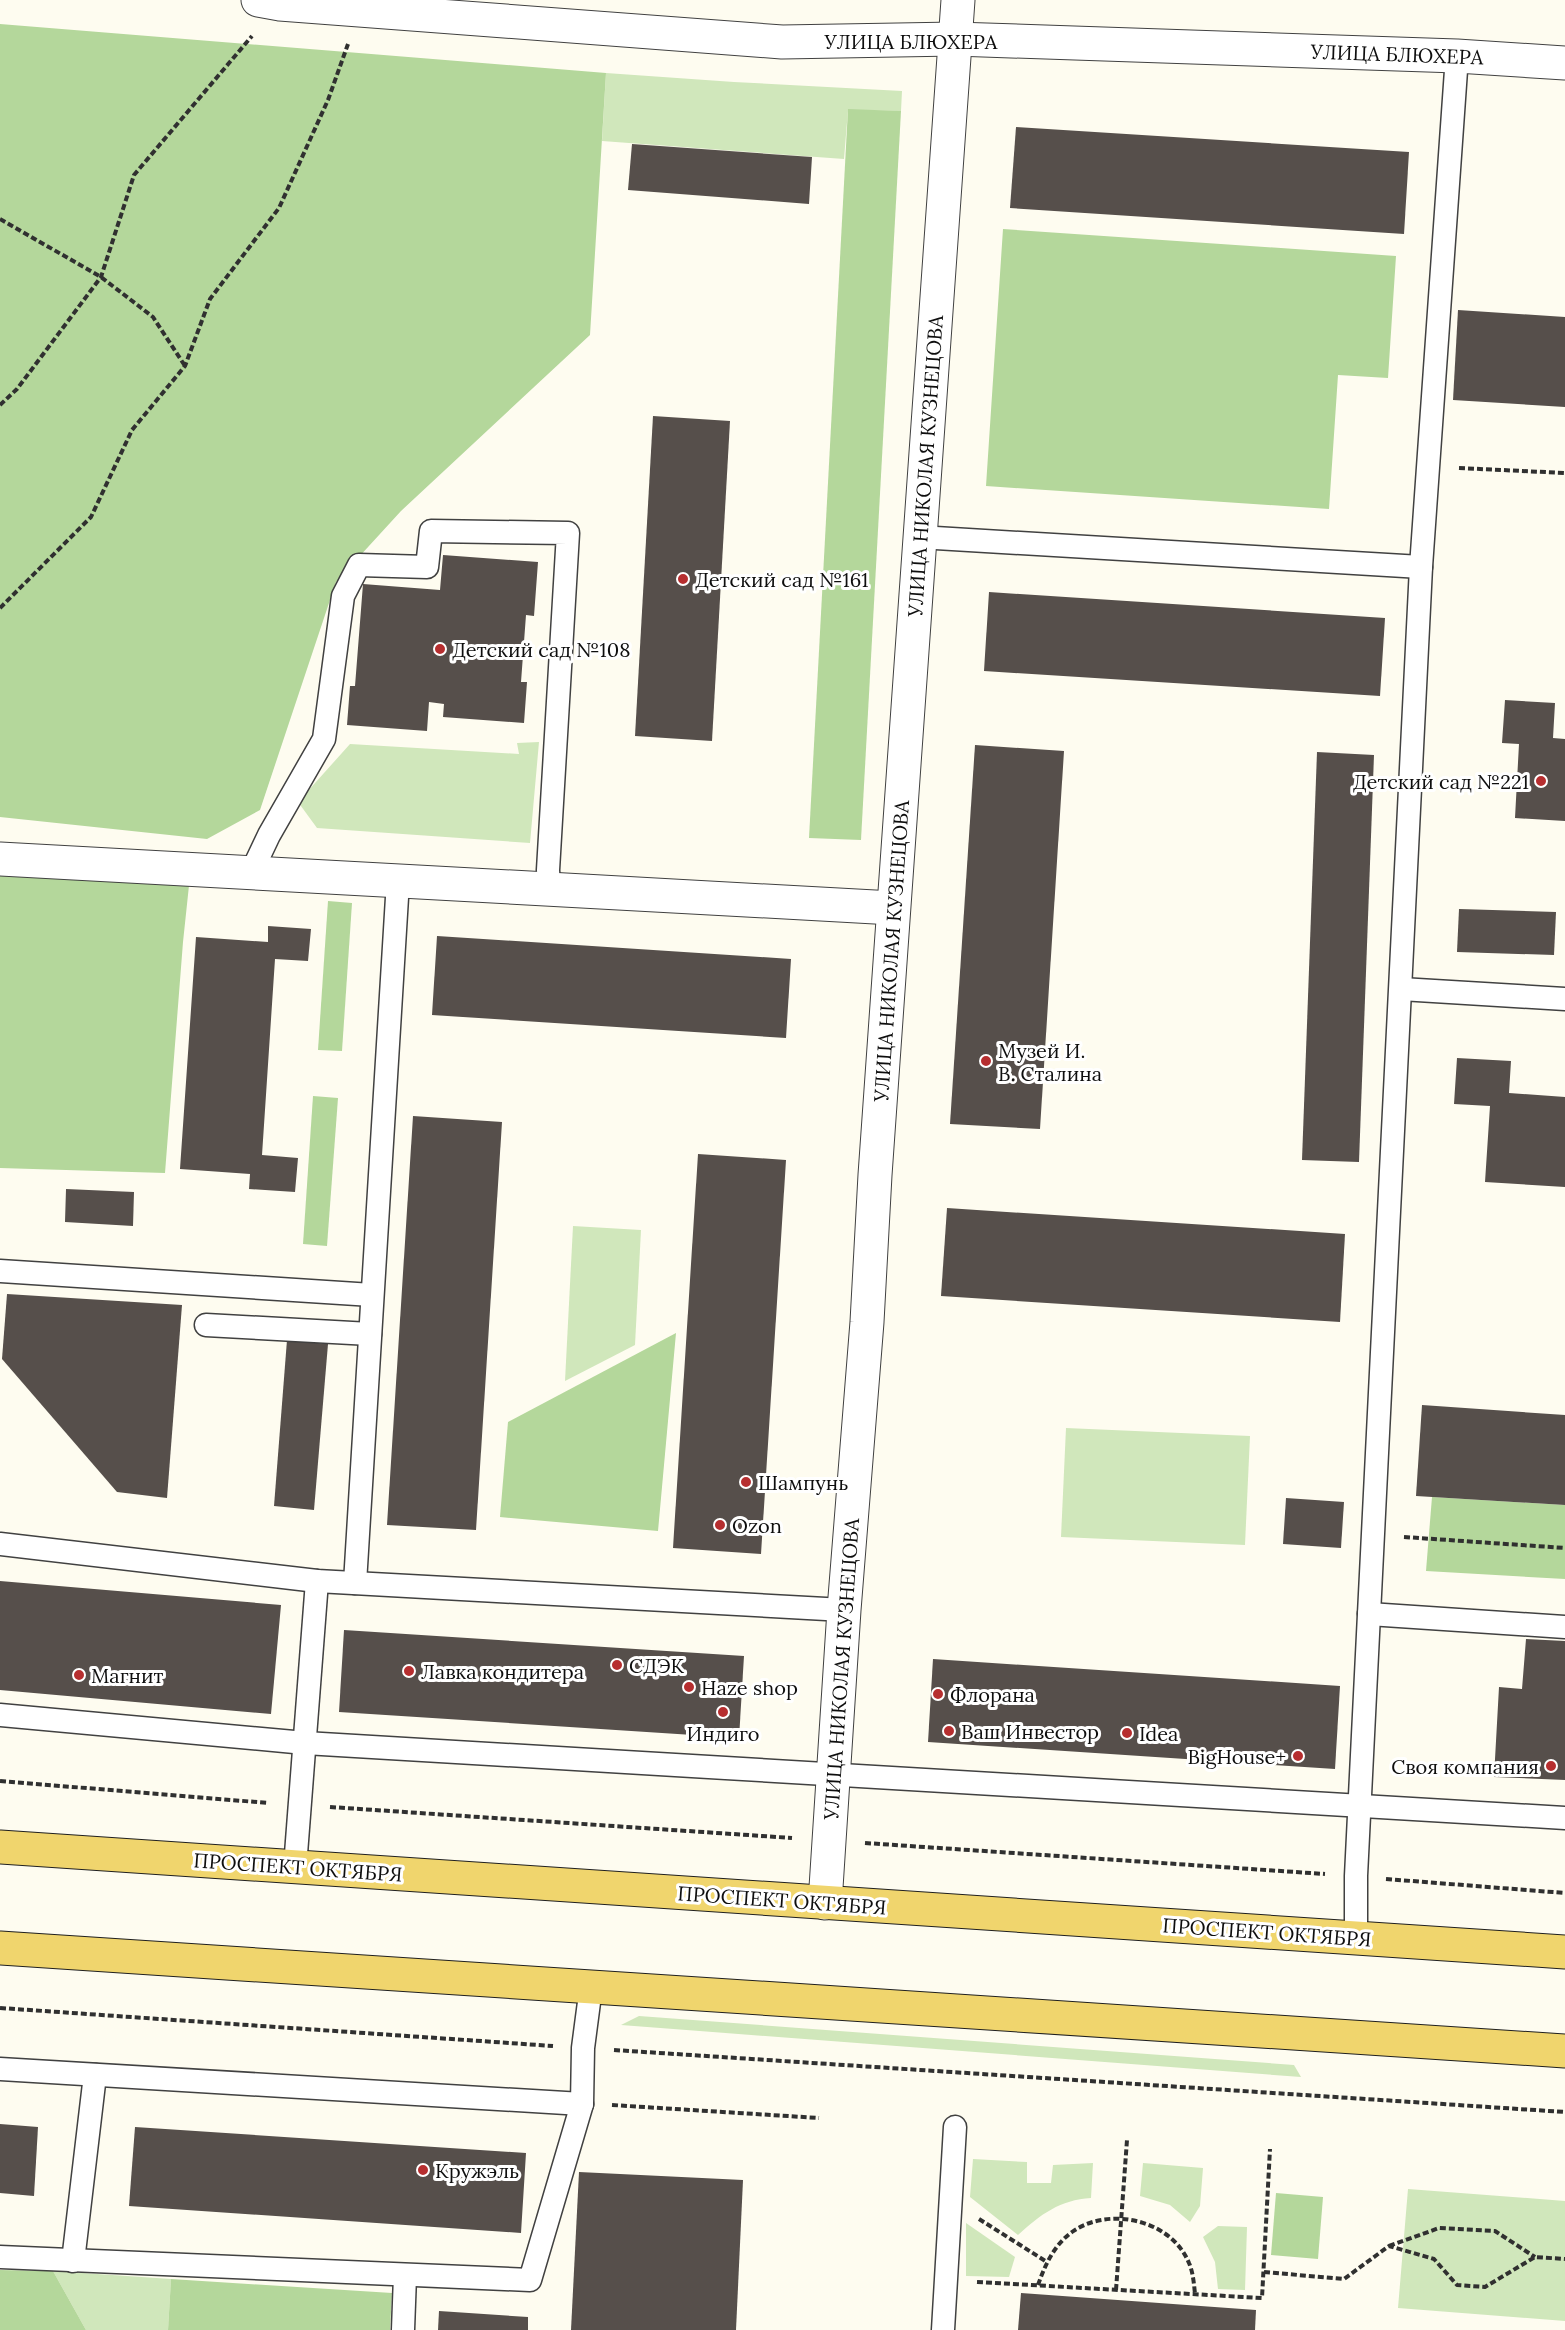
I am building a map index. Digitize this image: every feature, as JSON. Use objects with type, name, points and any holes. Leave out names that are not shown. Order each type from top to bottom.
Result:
[{"type":"main road","name":"ПРОСПЕКТ ОКТЯБРЯ","points":[[0,1847],[1565,1952]]},
{"type":"main road","points":[[0,1948],[1565,2051]]},
{"type":"street","name":"УЛИЦА НИКОЛАЯ КУЗНЕЦОВА","points":[[825,1902],[957,0]]},
{"type":"street","name":"УЛИЦА БЛЮХЕРА","points":[[257,15],[280,4],[782,42],[955,39],[1457,56],[1565,63]]},
{"type":"street","points":[[0,859],[893,908]]},
{"type":"lane","points":[[1356,1938],[1356,1876],[1421,567],[1457,56]]},
{"type":"lane","points":[[251,873],[269,835],[324,739],[343,596],[360,565],[427,567],[431,531],[568,533],[548,870],[549,889]]},
{"type":"lane","points":[[919,537],[1421,567]]},
{"type":"lane","points":[[355,1583],[398,881]]},
{"type":"lane","points":[[1401,989],[1565,999]]},
{"type":"lane","points":[[0,1271],[372,1295]]},
{"type":"lane","points":[[206,1325],[370,1334]]},
{"type":"lane","points":[[0,1544],[317,1581],[844,1610]]},
{"type":"lane","points":[[295,1867],[317,1581]]},
{"type":"lane","points":[[1369,1614],[1565,1627]]},
{"type":"lane","points":[[0,1715],[305,1743],[1565,1818]]},
{"type":"lane","points":[[0,2257],[530,2280],[582,2103],[583,2048],[591,1987]]},
{"type":"lane","points":[[0,2069],[582,2103]]},
{"type":"lane","points":[[74,2260],[94,2075]]},
{"type":"lane","points":[[943,2330],[955,2127]]},
{"type":"lane","points":[[403,2330],[405,2276]]},
{"type":"path","points":[[0,608],[91,517],[132,430],[185,366],[210,299],[279,208],[328,100],[353,31],[364,10]]},
{"type":"path","points":[[0,405],[16,389],[101,277],[134,175],[257,15]]},
{"type":"path","points":[[0,219],[101,277],[153,317],[185,366]]},
{"type":"path","points":[[1428,466],[1565,473]]},
{"type":"path","points":[[1373,1535],[1565,1548]]},
{"type":"path","points":[[0,1780],[300,1806],[1356,1876],[1565,1893]]},
{"type":"path","points":[[0,2008],[1565,2112]]},
{"type":"path","points":[[582,2103],[819,2118]]},
{"type":"path","points":[[1116,2290],[1127,2140]]},
{"type":"path","points":[[946,2280],[1262,2298],[1270,2149]]},
{"type":"path","points":[[951,2201],[1047,2262]]},
{"type":"path","points":[[1038,2285],[1054,2250],[1071,2232],[1090,2222],[1108,2217],[1154,2227],[1181,2249],[1189,2263],[1195,2294]]},
{"type":"path","points":[[1264,2272],[1344,2279],[1389,2246],[1438,2228],[1495,2231],[1535,2257],[1565,2259]]},
{"type":"path","points":[[1389,2246],[1434,2259],[1457,2284],[1485,2287],[1535,2257]]},
{"type":"green space","points":[[0,24],[606,73],[590,335],[401,511],[336,582],[260,810],[207,839],[0,817]]},
{"type":"green space","points":[[606,73],[902,91],[901,111],[848,110],[844,159],[602,141]]},
{"type":"green space","points":[[848,109],[901,111],[861,840],[809,838]]},
{"type":"green space","points":[[1003,229],[1396,256],[1388,378],[1338,375],[1329,509],[986,486]]},
{"type":"green space","points":[[539,742],[530,843],[317,828],[298,802],[350,744],[519,754],[517,743]]},
{"type":"green space","points":[[0,871],[190,876],[165,1173],[0,1168]]},
{"type":"green space","points":[[328,901],[352,903],[342,1051],[318,1050]]},
{"type":"green space","points":[[313,1096],[338,1098],[327,1246],[303,1244]]},
{"type":"green space","points":[[573,1226],[641,1230],[635,1345],[565,1381]]},
{"type":"green space","points":[[676,1333],[658,1531],[500,1517],[508,1422]]},
{"type":"green space","points":[[1066,1428],[1250,1436],[1245,1545],[1061,1537]]},
{"type":"green space","points":[[1432,1497],[1565,1505],[1565,1579],[1426,1571]]},
{"type":"green space","points":[[639,2016],[1294,2065],[1301,2077],[621,2025]]},
{"type":"green space","points":[[973,2159],[1027,2162],[1027,2183],[1051,2183],[1053,2165],[1093,2163],[1091,2198],[1080,2199],[1052,2209],[1018,2235],[970,2197]]},
{"type":"green space","points":[[1143,2163],[1203,2168],[1200,2206],[1190,2222],[1170,2205],[1140,2196]]},
{"type":"green space","points":[[1408,2189],[1565,2201],[1565,2321],[1398,2308]]},
{"type":"green space","points":[[1276,2193],[1323,2197],[1318,2259],[1271,2255]]},
{"type":"green space","points":[[966,2223],[1015,2257],[1009,2277],[966,2276]]},
{"type":"green space","points":[[1218,2226],[1247,2227],[1245,2290],[1218,2289],[1215,2262],[1203,2237]]},
{"type":"green space","points":[[0,2270],[53,2271],[86,2330],[0,2330]]},
{"type":"green space","points":[[53,2271],[171,2279],[168,2330],[86,2330]]},
{"type":"green space","points":[[171,2279],[392,2293],[390,2330],[168,2330]]},
{"type":"building","points":[[1016,127],[1409,152],[1404,234],[1010,208]]},
{"type":"building","points":[[632,144],[812,157],[809,204],[628,190]]},
{"type":"building","points":[[1458,310],[1565,317],[1565,407],[1453,400]]},
{"type":"building","name":"Детский сад №161","points":[[653,416],[730,421],[712,741],[635,736]]},
{"type":"building","name":"Детский сад №108","points":[[443,555],[538,562],[534,616],[526,615],[521,682],[527,682],[524,723],[443,717],[444,704],[429,702],[427,731],[347,725],[350,686],[355,686],[363,584],[440,590]]},
{"type":"building","points":[[989,592],[1385,618],[1380,696],[984,671]]},
{"type":"building","name":"Детский сад №221","points":[[1505,700],[1555,703],[1553,738],[1565,739],[1565,821],[1515,818],[1519,744],[1502,743]]},
{"type":"building","points":[[975,745],[1064,751],[1040,1129],[950,1124]]},
{"type":"building","points":[[1317,752],[1374,755],[1359,1162],[1302,1160]]},
{"type":"building","points":[[1459,909],[1556,912],[1554,955],[1457,952]]},
{"type":"building","points":[[268,926],[311,929],[308,961],[275,959],[262,1155],[298,1158],[295,1192],[249,1189],[250,1174],[180,1169],[196,937],[268,942]]},
{"type":"building","points":[[437,936],[791,959],[786,1038],[432,1015]]},
{"type":"building","points":[[1457,1058],[1511,1061],[1509,1093],[1565,1097],[1565,1187],[1485,1182],[1490,1106],[1454,1104]]},
{"type":"building","points":[[413,1116],[502,1122],[476,1530],[387,1525]]},
{"type":"building","points":[[698,1154],[786,1160],[761,1554],[673,1548]]},
{"type":"building","points":[[66,1189],[134,1192],[133,1226],[65,1222]]},
{"type":"building","points":[[947,1208],[1345,1234],[1340,1322],[941,1296]]},
{"type":"building","points":[[7,1294],[182,1305],[167,1498],[117,1492],[2,1359]]},
{"type":"building","points":[[287,1340],[328,1344],[314,1510],[274,1506]]},
{"type":"building","points":[[1422,1405],[1565,1415],[1565,1505],[1416,1496]]},
{"type":"building","points":[[1286,1498],[1344,1502],[1341,1548],[1283,1544]]},
{"type":"building","points":[[0,1581],[281,1605],[271,1714],[0,1690]]},
{"type":"building","points":[[344,1630],[744,1656],[739,1738],[339,1712]]},
{"type":"building","points":[[1526,1639],[1565,1641],[1565,1780],[1494,1777],[1499,1687],[1522,1689]]},
{"type":"building","points":[[933,1659],[1340,1686],[1335,1769],[928,1742]]},
{"type":"building","points":[[0,2124],[38,2127],[34,2196],[0,2193]]},
{"type":"building","points":[[135,2127],[526,2153],[521,2233],[129,2206]]},
{"type":"building","points":[[579,2172],[743,2180],[736,2330],[571,2330]]},
{"type":"building","points":[[1021,2293],[1256,2310],[1255,2330],[1018,2330]]},
{"type":"building","points":[[439,2311],[528,2317],[528,2330],[438,2330]]},
{"type":"place","name":"Детский сад №161","points":[[683,579]]},
{"type":"place","name":"Детский сад №108","points":[[440,649]]},
{"type":"place","name":"Детский сад №221","points":[[1541,781]]},
{"type":"place","name":"Музей И. В. Сталина","points":[[986,1061]]},
{"type":"place","name":"Шампунь","points":[[746,1482]]},
{"type":"place","name":"Ozon","points":[[720,1525]]},
{"type":"place","name":"СДЭК","points":[[617,1665]]},
{"type":"place","name":"Лавка кондитера","points":[[409,1671]]},
{"type":"place","name":"Магнит","points":[[79,1675]]},
{"type":"place","name":"Haze shop","points":[[689,1687]]},
{"type":"place","name":"Флорана","points":[[938,1694]]},
{"type":"place","name":"Индиго","points":[[723,1712]]},
{"type":"place","name":"Ваш Инвестор","points":[[949,1731]]},
{"type":"place","name":"Idea","points":[[1127,1733]]},
{"type":"place","name":"BigHouse+","points":[[1298,1756]]},
{"type":"place","name":"Своя компания","points":[[1551,1766]]},
{"type":"place","name":"Кружэль","points":[[423,2170]]}]
